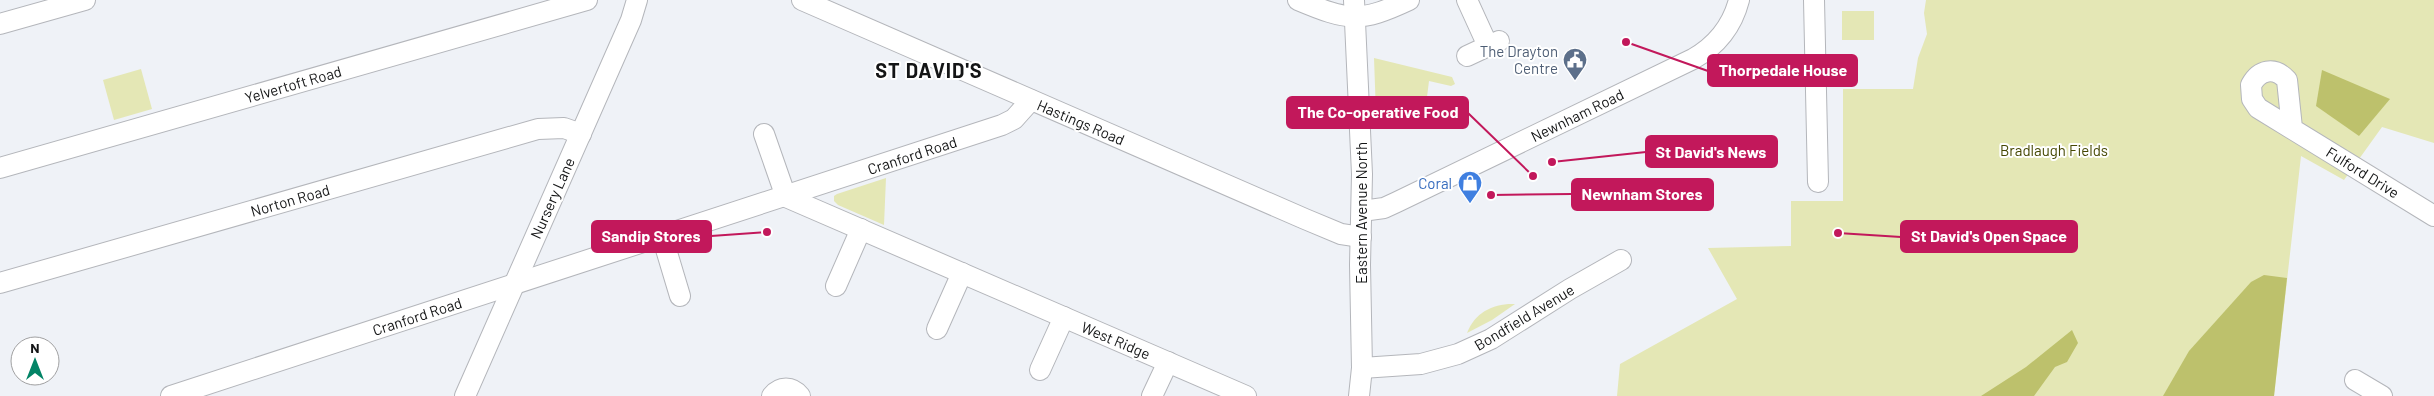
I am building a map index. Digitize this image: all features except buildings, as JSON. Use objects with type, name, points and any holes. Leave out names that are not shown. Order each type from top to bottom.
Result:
[{"type":"street","points":[[0,24],[53,5],[85,0]]},
{"type":"street","name":"Yelvertoft Road","points":[[0,168],[587,0]]},
{"type":"street","name":"Nursery Lane","points":[[464,396],[581,134],[637,0]]},
{"type":"street","name":"Hastings Road","points":[[802,0],[1341,234],[1361,237]]},
{"type":"street","points":[[1298,0],[1330,14],[1354,8],[1381,13],[1409,0]]},
{"type":"street","points":[[1467,0],[1494,43],[1467,56]]},
{"type":"street","name":"Newnham Road","points":[[1362,211],[1384,208],[1693,60],[1710,48],[1724,33],[1739,0]]},
{"type":"street","points":[[1814,0],[1818,182]]},
{"type":"street","name":"Eastern Avenue North","points":[[1354,8],[1360,116],[1362,211],[1362,368],[1359,396]]},
{"type":"street","name":"Cranford Road","points":[[171,396],[1002,125],[1014,119],[1031,100]]},
{"type":"street","name":"Norton Road","points":[[0,283],[538,129],[564,128],[581,134]]},
{"type":"street","name":"Fulford Drive","points":[[2292,128],[2434,216]]},
{"type":"street","points":[[764,134],[786,197]]},
{"type":"street","name":"West Ridge","points":[[786,197],[1246,396]]},
{"type":"street","points":[[836,286],[861,229]]},
{"type":"street","points":[[662,236],[680,296]]},
{"type":"street","name":"Bondfield Avenue","points":[[1362,368],[1421,364],[1458,354],[1491,339],[1570,289],[1621,260]]},
{"type":"street","points":[[937,328],[962,273]]},
{"type":"street","name":"West Ridge","points":[[1040,370],[1064,317]]},
{"type":"street","name":"West Ridge","points":[[1152,396],[1168,362]]},
{"type":"street","points":[[2355,380],[2382,396]]},
{"type":"street","points":[[772,396],[785,388],[794,390],[800,396]]},
{"type":"green space","name":"Bradlaugh Fields","points":[[1926,0],[2434,0],[2434,143],[2382,127],[2344,180],[2301,156],[2274,396],[1617,396],[1620,364],[1737,299],[1708,248],[1791,246],[1791,201],[1843,201],[1843,89],[1913,89],[1918,58],[1927,34],[1924,13]]},
{"type":"green space","points":[[1842,11],[1874,11],[1874,40],[1842,40]]},
{"type":"green space","points":[[1374,58],[1452,77],[1455,84],[1451,86],[1429,81],[1427,97],[1398,113],[1376,114]]},
{"type":"green space","points":[[141,69],[152,109],[114,120],[103,80]]},
{"type":"green space","points":[[2322,70],[2390,99],[2359,136],[2316,106]]},
{"type":"green space","points":[[886,178],[884,225],[838,205],[834,201],[834,196],[837,194]]},
{"type":"green space","points":[[2264,275],[2287,278],[2274,396],[2163,396],[2189,351],[2251,282]]},
{"type":"green space","points":[[1515,304],[1492,320],[1467,333],[1475,319],[1486,310],[1500,305]]},
{"type":"green space","points":[[2072,330],[2078,343],[2067,362],[2055,367],[2034,396],[1981,396],[2026,367]]},
{"type":"place","name":"Thorpedale House","points":[[1626,42]]},
{"type":"place","name":"The Drayton Centre","points":[[1575,81]]},
{"type":"place","name":"St David's News","points":[[1552,162]]},
{"type":"place","name":"The Co-operative Food","points":[[1533,176]]},
{"type":"place","name":"Newnham Stores","points":[[1491,195]]},
{"type":"place","name":"Coral","points":[[1470,204]]},
{"type":"place","name":"Sandip Stores","points":[[767,232]]},
{"type":"place","name":"St David's Open Space","points":[[1838,233]]},
{"type":"district","name":"ST DAVID'S","points":[[929,70]]}]
